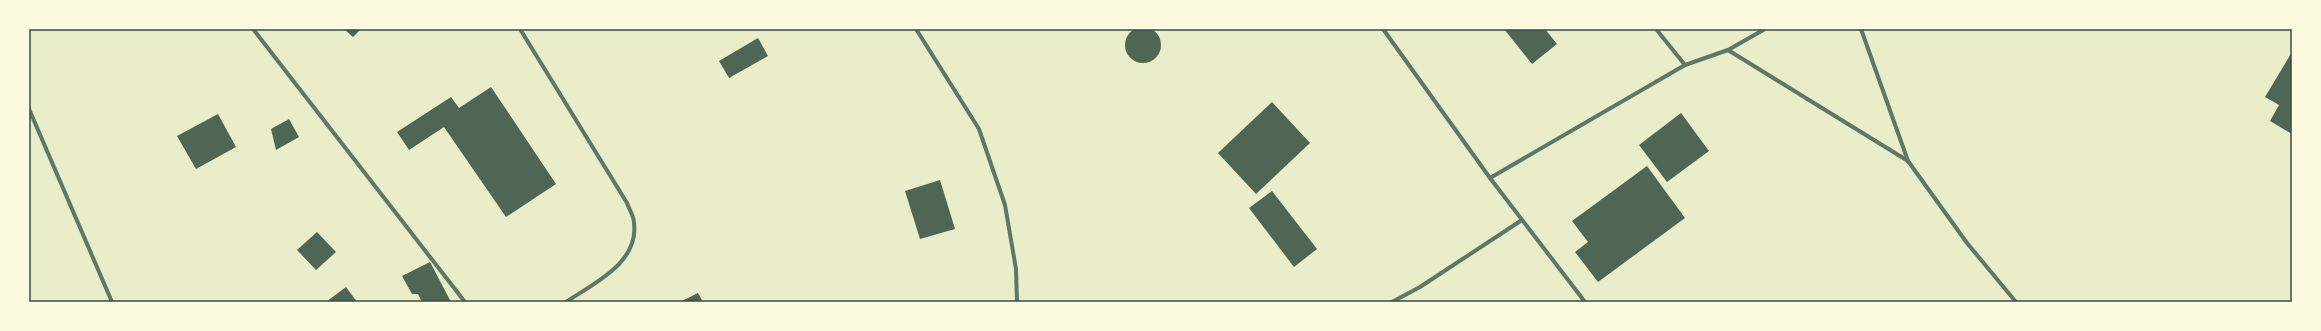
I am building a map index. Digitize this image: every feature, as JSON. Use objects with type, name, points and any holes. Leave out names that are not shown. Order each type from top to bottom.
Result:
[{"type":"street","points":[[253,29],[465,302]]},
{"type":"street","points":[[520,29],[627,203],[634,222],[634,241],[626,257],[611,272],[566,302]]},
{"type":"street","points":[[916,29],[979,129],[1005,205],[1016,269],[1018,302]]},
{"type":"street","points":[[1382,29],[1490,178],[1585,302]]},
{"type":"street","points":[[1656,29],[1685,65]]},
{"type":"street","points":[[1490,178],[1685,65],[1728,50],[1765,29]]},
{"type":"street","points":[[1861,29],[1908,161],[1967,243],[2016,302]]},
{"type":"street","points":[[1728,50],[1908,161]]},
{"type":"street","points":[[29,109],[112,302]]},
{"type":"street","points":[[1392,302],[1420,287],[1522,220]]},
{"type":"building","points":[[1143,27],[1153,30],[1158,35],[1161,45],[1158,55],[1153,60],[1143,63],[1133,60],[1128,55],[1125,45],[1128,35],[1133,30]]},
{"type":"building","points":[[344,29],[361,29],[353,37]]},
{"type":"building","points":[[1504,29],[1545,29],[1557,44],[1532,64]]},
{"type":"building","points":[[758,38],[768,56],[729,78],[719,61]]},
{"type":"building","points":[[2292,52],[2292,134],[2270,121],[2279,105],[2265,97]]},
{"type":"building","points":[[491,87],[556,184],[506,217],[444,127],[409,150],[397,132],[451,97],[459,108]]},
{"type":"building","points":[[1272,102],[1310,143],[1256,194],[1218,153]]},
{"type":"building","points":[[1681,113],[1709,151],[1667,182],[1639,145]]},
{"type":"building","points":[[218,114],[236,147],[196,169],[177,136]]},
{"type":"building","points":[[289,119],[299,137],[276,150],[271,129]]},
{"type":"building","points":[[1647,166],[1685,218],[1598,282],[1575,252],[1588,242],[1572,221]]},
{"type":"building","points":[[940,180],[955,229],[920,239],[905,191]]},
{"type":"building","points":[[1272,191],[1317,249],[1294,267],[1249,208]]},
{"type":"building","points":[[317,232],[336,252],[316,270],[297,250]]},
{"type":"building","points":[[430,262],[451,302],[422,302],[418,294],[412,294],[402,276]]},
{"type":"building","points":[[346,287],[357,302],[326,302]]},
{"type":"building","points":[[698,293],[703,302],[680,302]]}]
